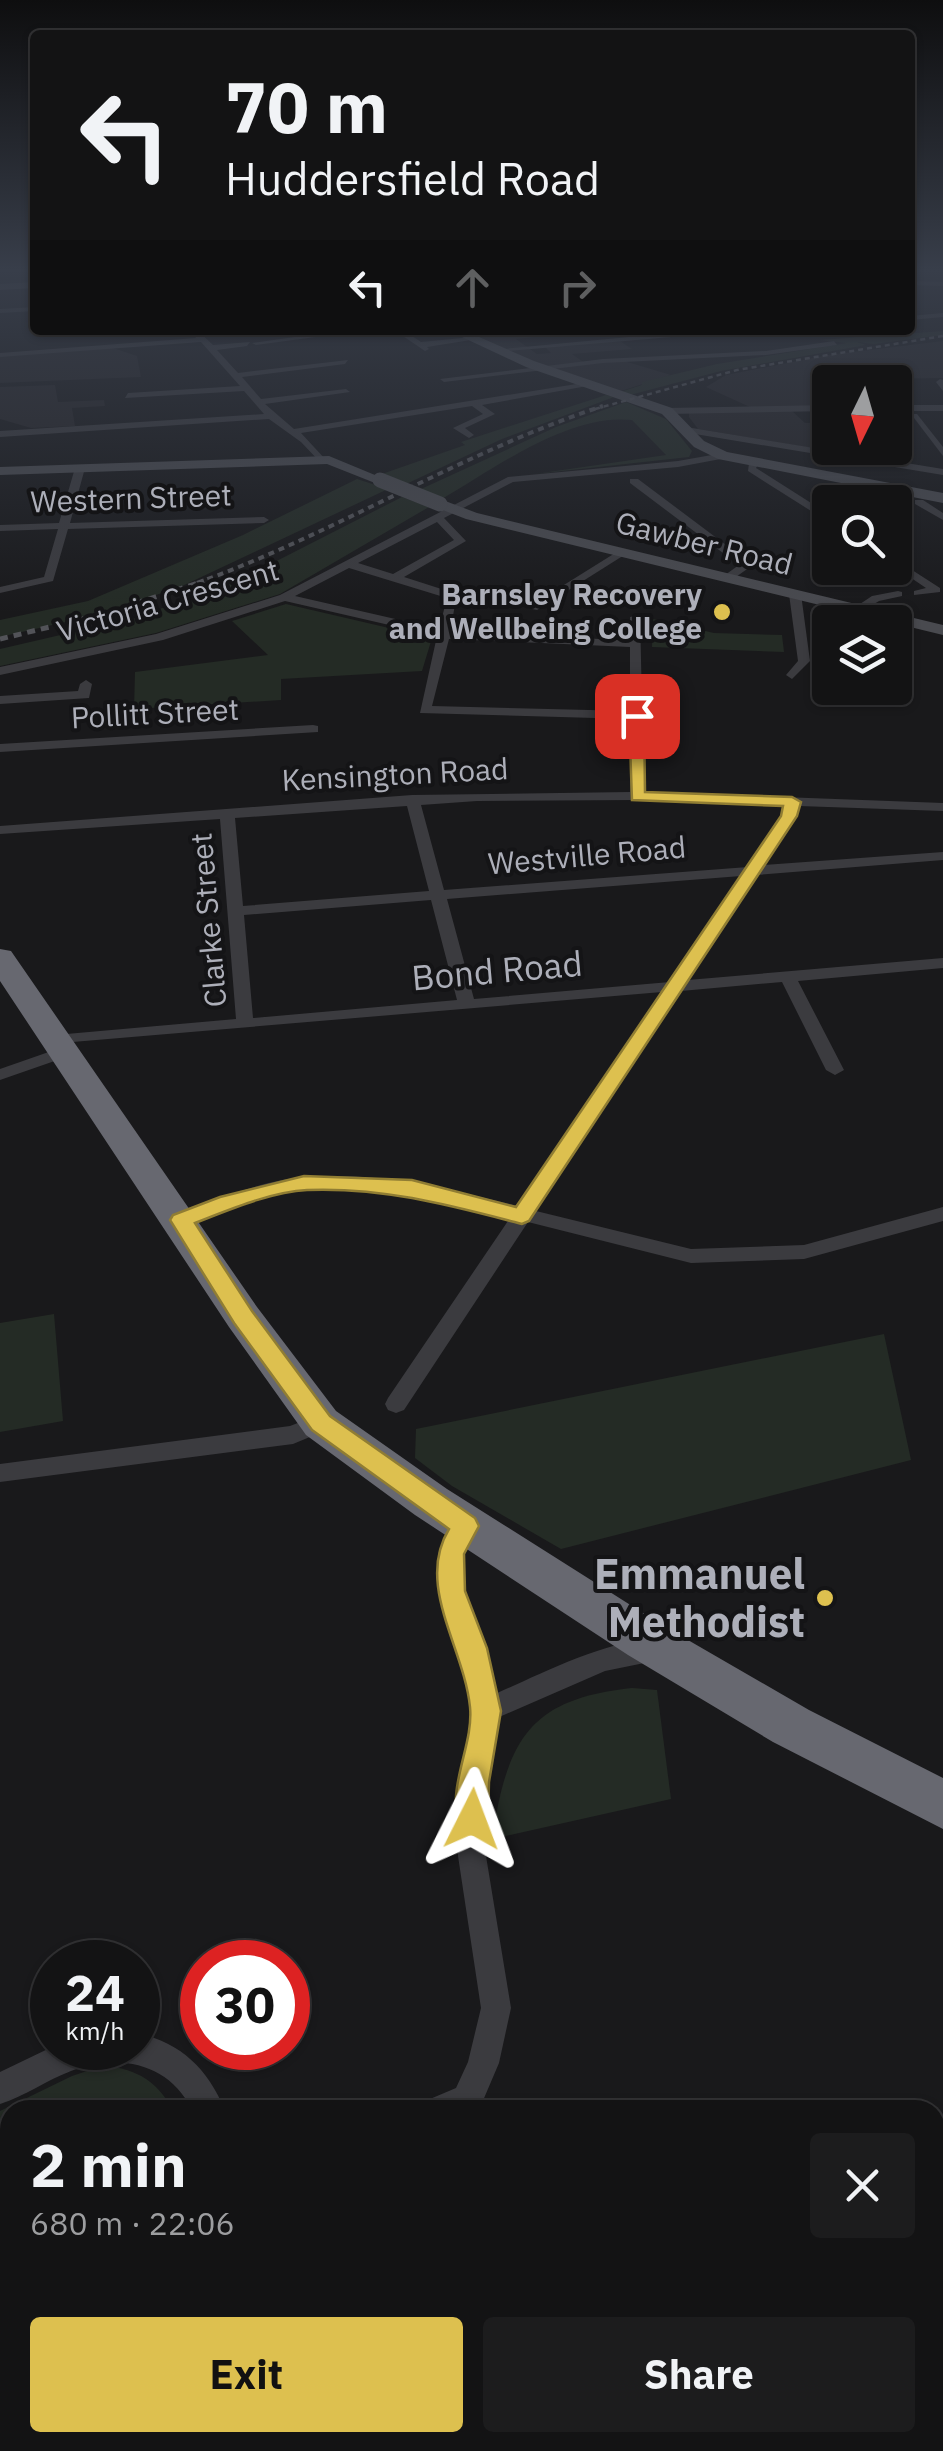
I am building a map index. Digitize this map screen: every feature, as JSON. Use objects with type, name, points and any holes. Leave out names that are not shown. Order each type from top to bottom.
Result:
[{"type":"highway","points":[[0,958],[181,1220],[243,1317],[321,1423],[466,1526],[656,1651],[831,1751],[943,1804]]},
{"type":"street","points":[[246,384],[272,416],[315,449],[320,460]]},
{"type":"street","points":[[292,432],[587,384]]},
{"type":"street","points":[[590,384],[667,411],[812,408]]},
{"type":"street","points":[[128,396],[249,388]]},
{"type":"street","points":[[260,402],[346,392]]},
{"type":"street","points":[[469,435],[458,428],[490,414],[473,403]]},
{"type":"street","points":[[912,408],[943,408]]},
{"type":"street","points":[[667,411],[699,444],[723,456],[943,498]]},
{"type":"street","points":[[0,434],[272,416]]},
{"type":"street","points":[[914,416],[943,453]]},
{"type":"street","points":[[686,430],[941,470]]},
{"type":"street","name":"Victoria Crescent","points":[[0,670],[159,637],[284,597],[443,510],[511,479],[678,464],[723,456]]},
{"type":"street","name":"Gawber Road","points":[[0,471],[336,462],[443,510],[838,605]]},
{"type":"street","points":[[754,463],[751,469],[812,508]]},
{"type":"street","points":[[0,590],[49,580],[80,468]]},
{"type":"street","points":[[634,480],[746,565],[729,578]]},
{"type":"street","points":[[919,502],[943,516]]},
{"type":"street","points":[[394,578],[461,542],[443,510]]},
{"type":"street","name":"Western Street","points":[[0,528],[264,520]]},
{"type":"street","points":[[533,608],[624,552]]},
{"type":"street","points":[[349,564],[452,596],[425,710],[637,716]]},
{"type":"street","points":[[912,574],[936,590],[918,593]]},
{"type":"street","points":[[792,674],[804,661],[795,594]]},
{"type":"street","points":[[861,605],[898,594]]},
{"type":"street","points":[[284,597],[444,635],[636,644]]},
{"type":"street","points":[[636,618],[637,796]]},
{"type":"street","name":"Gawber Road","points":[[912,623],[943,630]]},
{"type":"street","points":[[0,700],[84,695],[86,684]]},
{"type":"street","name":"Pollitt Street","points":[[0,748],[313,729]]},
{"type":"street","name":"Kensington Road","points":[[0,830],[412,799],[637,796],[943,807]]},
{"type":"street","points":[[412,799],[466,1004]]},
{"type":"street","points":[[396,1404],[789,816],[792,802]]},
{"type":"street","name":"Clarke Street","points":[[227,812],[245,1023]]},
{"type":"street","name":"Westville Road","points":[[236,911],[943,856]]},
{"type":"street","name":"Bond Road","points":[[0,1075],[59,1046],[245,1023],[943,963]]},
{"type":"street","points":[[787,976],[835,1070]]},
{"type":"street","points":[[181,1220],[228,1202],[304,1183],[412,1188],[691,1256],[804,1252],[943,1214]]},
{"type":"street","points":[[0,1474],[292,1435],[321,1423]]},
{"type":"street","points":[[465,2100],[483,2063],[496,2008],[472,1856],[473,1782],[486,1711],[472,1648],[451,1591],[450,1553],[466,1526]]},
{"type":"street","points":[[486,1711],[602,1660],[656,1651]]},
{"type":"street","points":[[0,2088],[71,2056],[110,2048],[143,2050],[172,2058],[197,2081],[206,2100]]},
{"type":"shaded area","points":[[595,384],[642,384],[618,392]]},
{"type":"shaded area","points":[[670,384],[630,395],[620,392],[642,385]]},
{"type":"shaded area","points":[[812,384],[812,407],[752,408],[706,387]]},
{"type":"shaded area","points":[[55,385],[58,402],[104,400],[105,406],[72,408],[75,426],[31,428],[0,419],[0,387]]},
{"type":"shaded area","points":[[606,395],[614,397],[502,439],[404,485],[379,475],[465,445],[461,442]]},
{"type":"shaded area","points":[[626,402],[666,419],[692,451],[689,457],[535,474],[666,455],[632,420],[608,420],[583,425],[533,445],[442,499],[421,489],[556,427]]},
{"type":"shaded area","points":[[792,411],[805,423],[812,423],[812,448],[698,429],[689,413]]},
{"type":"shaded area","points":[[357,479],[388,489],[178,588],[83,618],[0,637],[0,620],[88,601],[243,535]]},
{"type":"shaded area","points":[[402,497],[429,507],[280,594],[156,633],[0,666],[0,649],[138,617],[241,579]]},
{"type":"shaded area","points":[[286,604],[432,638],[422,671],[281,679],[281,700],[134,709],[135,672],[268,655],[232,621]]},
{"type":"shaded area","points":[[653,619],[714,633],[782,635],[784,652],[652,647]]},
{"type":"shaded area","points":[[54,1314],[63,1421],[0,1432],[0,1323]]},
{"type":"shaded area","points":[[884,1334],[911,1460],[561,1549],[452,1486],[415,1458],[416,1429]]},
{"type":"shaded area","points":[[632,1688],[657,1690],[671,1799],[492,1839],[505,1776],[528,1731],[568,1703]]},
{"type":"shaded area","points":[[90,2070],[128,2070],[145,2078],[166,2100],[23,2100]]},
{"type":"railway","points":[[595,409],[685,384]]},
{"type":"railway","points":[[197,583],[299,541],[500,446],[603,406]]},
{"type":"railway","points":[[0,639],[103,614],[204,581]]},
{"type":"place","name":"Barnsley Recovery and Wellbeing College","points":[[722,612]]},
{"type":"place","name":"Emmanuel Methodist","points":[[825,1598]]},
{"type":"route","points":[[472,1819],[473,1782],[486,1711],[472,1648],[451,1591],[450,1553],[466,1526],[321,1423],[243,1317],[181,1220],[228,1202],[304,1183],[412,1188],[522,1216],[789,816],[792,802],[637,796],[637,716]]}]
